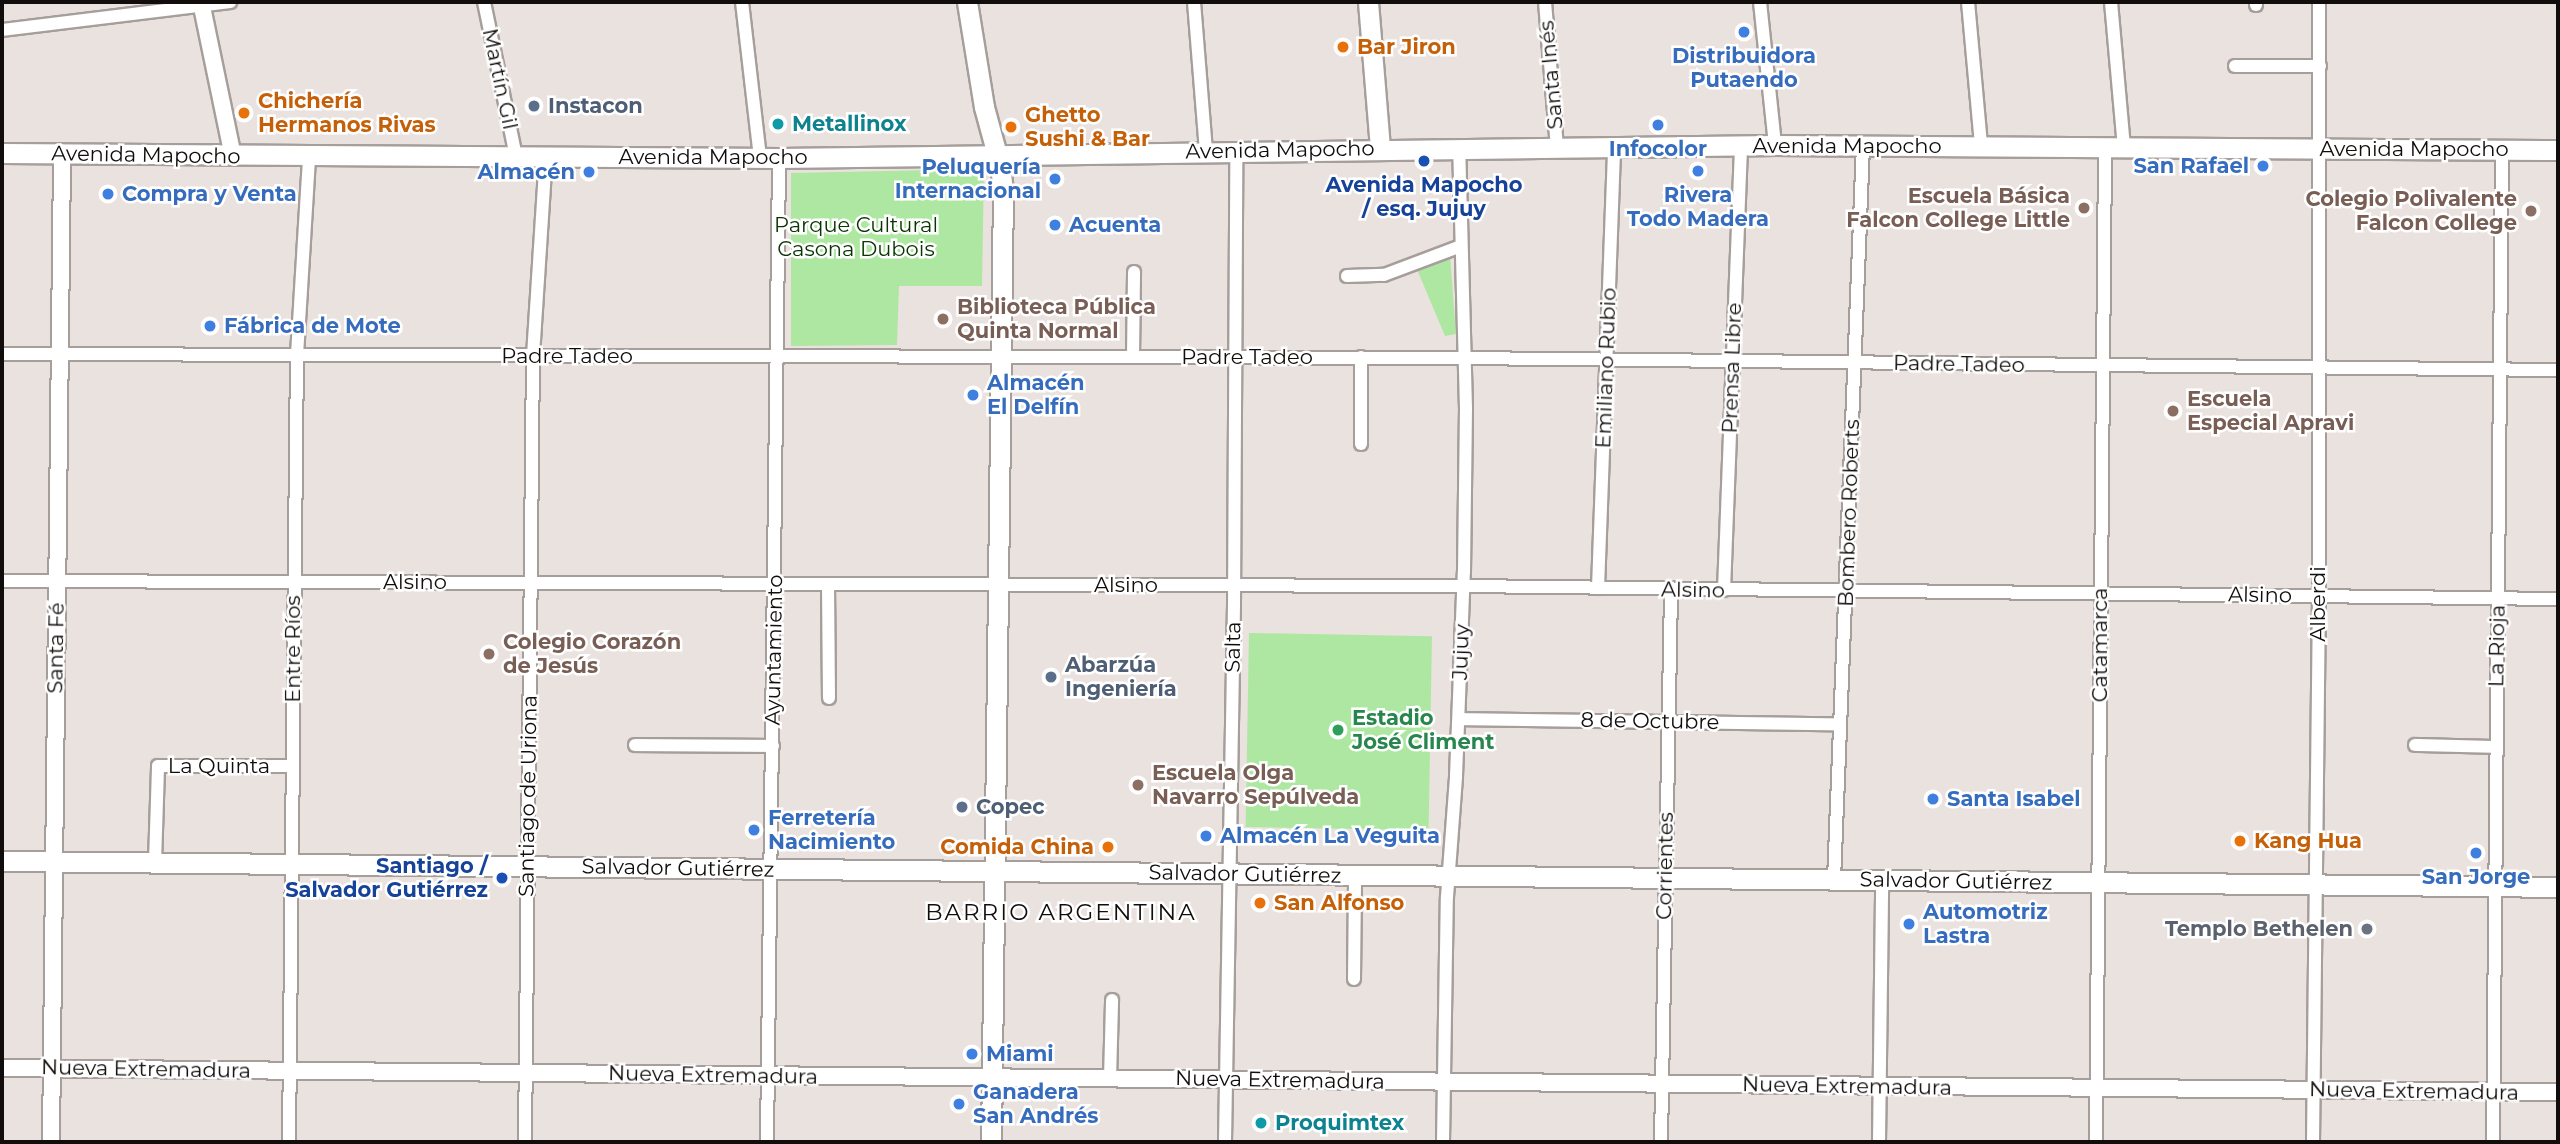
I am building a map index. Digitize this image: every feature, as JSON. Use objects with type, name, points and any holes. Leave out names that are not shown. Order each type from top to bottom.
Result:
[{"type":"main road","points":[[967,2],[982,95],[1003,189],[991,1142]]},
{"type":"main road","points":[[1368,2],[1380,149]]},
{"type":"main road","name":"Avenida Mapocho","points":[[2,153],[770,158],[1741,145],[2558,150]]},
{"type":"main road","name":"Salvador Gutiérrez","points":[[2,861],[2558,887]]},
{"type":"street","points":[[2,30],[230,2]]},
{"type":"street","name":"Martín Gil","points":[[484,2],[516,157]]},
{"type":"street","name":"Ayuntamiento","points":[[742,2],[770,158],[777,356],[767,1142]]},
{"type":"street","points":[[1194,2],[1206,151]]},
{"type":"street","name":"Santa Inés","points":[[1545,2],[1557,147]]},
{"type":"street","points":[[1760,2],[1775,145]]},
{"type":"street","points":[[1968,2],[1981,146]]},
{"type":"street","name":"Catamarca","points":[[2096,1142],[2103,365],[2114,147],[2111,2]]},
{"type":"street","name":"Alberdi","points":[[2313,1142],[2319,596],[2319,2]]},
{"type":"street","points":[[201,4],[233,156]]},
{"type":"street","points":[[2235,66],[2320,66]]},
{"type":"street","name":"Prensa Libre","points":[[1724,590],[1741,145]]},
{"type":"street","name":"Bombero Roberts","points":[[1834,880],[1863,145]]},
{"type":"street","name":"Emiliano Rubio","points":[[1598,589],[1614,147]]},
{"type":"street","name":"Jujuy","points":[[1443,1142],[1449,876],[1459,719],[1463,586],[1460,148]]},
{"type":"street","name":"La Rioja","points":[[2493,1142],[2502,150]]},
{"type":"street","name":"Salta","points":[[1225,1142],[1234,586],[1236,151]]},
{"type":"street","name":"Santa Fé","points":[[51,1142],[62,154]]},
{"type":"street","name":"Entre Ríos","points":[[289,1142],[297,355],[309,156]]},
{"type":"street","name":"Santiago de Uriona","points":[[525,1142],[533,356],[546,157]]},
{"type":"street","points":[[1347,276],[1384,275],[1461,246]]},
{"type":"street","points":[[1133,357],[1134,272]]},
{"type":"street","name":"Padre Tadeo","points":[[2,354],[1361,357],[2558,370]]},
{"type":"street","points":[[1360,444],[1361,357]]},
{"type":"street","name":"Alsino","points":[[2,582],[1463,586],[2558,599]]},
{"type":"street","points":[[828,584],[829,698]]},
{"type":"street","name":"Corrientes","points":[[1661,1142],[1671,590]]},
{"type":"street","name":"8 de Octubre","points":[[1459,719],[1840,724]]},
{"type":"street","points":[[635,745],[774,746]]},
{"type":"street","points":[[2415,745],[2496,747]]},
{"type":"street","name":"La Quinta","points":[[155,863],[158,766],[292,766]]},
{"type":"street","name":"Salvador Gutiérrez","points":[[1354,979],[1355,875]]},
{"type":"street","points":[[1879,1142],[1882,880]]},
{"type":"street","points":[[1110,1079],[1112,1000]]},
{"type":"street","name":"Nueva Extremadura","points":[[2,1068],[2558,1093]]},
{"type":"green space","name":"Parque Cultural Casona Dubois","points":[[984,169],[982,286],[899,286],[897,345],[791,346],[791,173]]},
{"type":"green space","points":[[1450,255],[1456,334],[1445,336],[1416,267]]},
{"type":"green space","name":"Estadio José Climent","points":[[1249,633],[1432,636],[1429,830],[1246,827]]},
{"type":"place","name":"Distribuidora Putaendo","points":[[1744,32]]},
{"type":"place","name":"Bar Jiron","points":[[1343,47]]},
{"type":"place","name":"Instacon","points":[[534,106]]},
{"type":"place","name":"Chichería Hermanos Rivas","points":[[244,113]]},
{"type":"place","name":"Metallinox","points":[[778,124]]},
{"type":"place","name":"Infocolor","points":[[1658,125]]},
{"type":"place","name":"Ghetto Sushi & Bar","points":[[1011,127]]},
{"type":"place","name":"Avenida Mapocho / esq. Jujuy","points":[[1424,161]]},
{"type":"place","name":"San Rafael","points":[[2263,166]]},
{"type":"place","name":"Rivera Todo Madera","points":[[1698,171]]},
{"type":"place","name":"Almacén","points":[[589,172]]},
{"type":"place","name":"Peluquería Internacional","points":[[1055,179]]},
{"type":"place","name":"Compra y Venta","points":[[108,194]]},
{"type":"place","name":"Escuela Básica Falcon College Little","points":[[2084,208]]},
{"type":"place","name":"Colegio Polivalente Falcon College","points":[[2531,211]]},
{"type":"place","name":"Acuenta","points":[[1055,225]]},
{"type":"place","name":"Biblioteca Pública Quinta Normal","points":[[943,319]]},
{"type":"place","name":"Fábrica de Mote","points":[[210,326]]},
{"type":"place","name":"Almacén El Delfín","points":[[973,395]]},
{"type":"place","name":"Escuela Especial Apravi","points":[[2173,411]]},
{"type":"place","name":"Colegio Corazón de Jesús","points":[[489,654]]},
{"type":"place","name":"Abarzúa Ingeniería","points":[[1051,677]]},
{"type":"place","name":"Estadio José Climent","points":[[1338,730]]},
{"type":"place","name":"Escuela Olga Navarro Sepúlveda","points":[[1138,785]]},
{"type":"place","name":"Santa Isabel","points":[[1933,799]]},
{"type":"place","name":"Copec","points":[[962,807]]},
{"type":"place","name":"Ferretería Nacimiento","points":[[754,830]]},
{"type":"place","name":"Almacén La Veguita","points":[[1206,836]]},
{"type":"place","name":"Kang Hua","points":[[2240,841]]},
{"type":"place","name":"Comida China","points":[[1108,847]]},
{"type":"place","name":"San Jorge","points":[[2476,853]]},
{"type":"place","name":"Santiago / Salvador Gutiérrez","points":[[502,878]]},
{"type":"place","name":"San Alfonso","points":[[1260,903]]},
{"type":"place","name":"Automotriz Lastra","points":[[1909,924]]},
{"type":"place","name":"Templo Bethelen","points":[[2367,929]]},
{"type":"place","name":"Miami","points":[[972,1054]]},
{"type":"place","name":"Ganadera San Andrés","points":[[959,1104]]},
{"type":"place","name":"Proquimtex","points":[[1261,1123]]},
{"type":"district","name":"BARRIO ARGENTINA","points":[[1061,912]]}]
